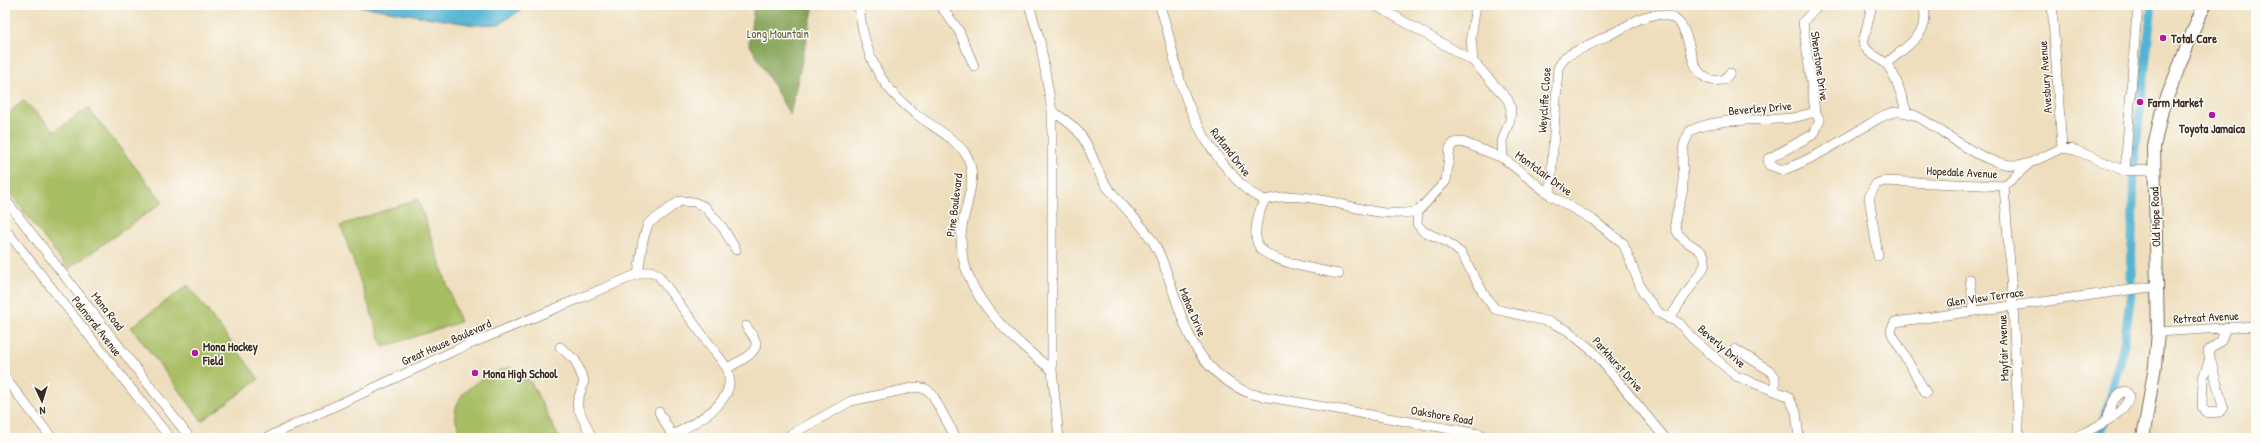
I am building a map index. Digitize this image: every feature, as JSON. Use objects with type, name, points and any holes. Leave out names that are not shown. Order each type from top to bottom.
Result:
[{"type":"main road","name":"Old Hope Road","points":[[2143,438],[2155,366],[2158,332],[2158,286],[2149,171],[2162,110],[2205,5]]},
{"type":"street","name":"Pine Boulevard","points":[[858,5],[866,42],[880,78],[891,93],[952,140],[965,153],[970,165],[972,176],[961,238],[963,258],[970,284],[997,320],[1024,348],[1052,370]]},
{"type":"street","points":[[940,5],[959,31],[974,66]]},
{"type":"street","points":[[1029,5],[1040,41],[1052,111],[1052,370],[1059,438]]},
{"type":"street","name":"Rutland Drive","points":[[1159,5],[1167,23],[1187,104],[1198,129],[1224,166],[1246,190],[1265,200]]},
{"type":"street","name":"Montclair Drive","points":[[1375,5],[1473,61],[1508,100],[1511,109],[1510,120],[1502,141],[1503,158],[1550,195],[1593,220],[1623,243],[1643,293],[1659,313],[1669,319]]},
{"type":"street","points":[[1473,61],[1471,38],[1476,5]]},
{"type":"street","name":"Shenstone Drive","points":[[1815,112],[1803,22],[1818,5]]},
{"type":"street","points":[[1872,5],[1863,43],[1868,51],[1886,64],[1892,71],[1907,112]]},
{"type":"street","points":[[1886,64],[1919,35],[1925,25],[1926,16],[1923,5]]},
{"type":"street","name":"Avesbury Avenue","points":[[2052,5],[2062,148]]},
{"type":"street","points":[[2127,171],[2136,24],[2139,5]]},
{"type":"street","name":"Weycliffe Close","points":[[1550,195],[1558,68],[1565,57],[1646,16],[1666,16],[1677,20],[1684,31],[1695,67],[1701,73],[1711,80],[1724,80],[1730,73]]},
{"type":"street","name":"Mahoe Drive","points":[[1052,111],[1080,134],[1091,153],[1096,170],[1108,188],[1136,218],[1159,254],[1177,308],[1193,343],[1206,363],[1220,377],[1235,387],[1251,394],[1390,418]]},
{"type":"street","points":[[1815,112],[1820,120],[1814,134],[1770,157],[1767,162],[1769,165],[1783,170],[1791,167],[1809,159],[1887,114],[1907,112],[1991,160],[2013,165],[2030,163]]},
{"type":"street","name":"Beverley Drive","points":[[1669,319],[1703,269],[1705,262],[1702,251],[1678,234],[1676,228],[1677,215],[1683,193],[1684,147],[1690,131],[1712,124],[1792,118],[1815,112]]},
{"type":"street","points":[[1339,274],[1284,262],[1262,250],[1257,240],[1257,212],[1265,200],[1279,196],[1297,195],[1386,214],[1418,211],[1444,186],[1450,148],[1454,143],[1462,142],[1503,158]]},
{"type":"street","points":[[2062,148],[2075,150],[2127,171],[2149,171]]},
{"type":"street","name":"Hopedale Avenue","points":[[1878,256],[1869,197],[1876,184],[1892,180],[2004,186],[2030,163],[2062,148]]},
{"type":"street","name":"Mayfair Avenue","points":[[2004,186],[2013,305],[2019,438]]},
{"type":"street","name":"Mona Road","points":[[5,199],[190,438]]},
{"type":"street","points":[[638,274],[643,240],[648,224],[680,202],[694,202],[706,207],[723,228],[736,250]]},
{"type":"street","name":"Parkhurst Drive","points":[[1418,211],[1417,224],[1423,231],[1447,242],[1461,254],[1485,296],[1496,309],[1550,322],[1567,330],[1594,352],[1665,438]]},
{"type":"street","name":"Palmoral Avenue","points":[[5,229],[170,438]]},
{"type":"street","name":"Great House Boulevard","points":[[266,438],[458,349],[638,274],[650,271],[658,275],[727,368]]},
{"type":"street","points":[[1970,278],[1974,310]]},
{"type":"street","name":"Glen View Terrace","points":[[1926,393],[1892,334],[1892,325],[1895,322],[1914,318],[2158,286]]},
{"type":"street","name":"Beverly Drive","points":[[1669,319],[1679,323],[1693,339],[1736,376],[1788,396],[1796,412],[1796,437]]},
{"type":"street","points":[[659,412],[670,437],[717,408],[724,399],[729,380],[727,368],[744,358],[755,346],[756,342],[746,326]]},
{"type":"street","name":"Retreat Avenue","points":[[2158,332],[2256,326]]},
{"type":"street","points":[[2210,358],[2203,378],[2202,408],[2207,413],[2215,414],[2220,412],[2223,407],[2210,358],[2208,351],[2221,341],[2226,327]]},
{"type":"street","points":[[560,347],[574,360],[584,382],[577,403],[592,438]]},
{"type":"street","points":[[1735,349],[1769,370],[1776,377],[1775,390]]},
{"type":"street","points":[[5,378],[52,438]]},
{"type":"street","points":[[785,438],[851,401],[917,387],[926,389],[932,394],[956,438]]},
{"type":"street","name":"Oakshore Road","points":[[1390,418],[1479,434],[1490,438]]},
{"type":"street","points":[[2073,438],[2106,420]]},
{"type":"green space","name":"Long Mountain","points":[[754,5],[814,5],[790,115],[749,43]]},
{"type":"green space","points":[[23,100],[55,131],[88,108],[163,202],[68,269],[5,187],[5,117]]},
{"type":"green space","points":[[418,199],[460,322],[383,347],[341,225]]},
{"type":"green space","name":"Mona Hockey Field","points":[[188,285],[259,379],[202,421],[131,327]]},
{"type":"green space","points":[[509,367],[523,373],[532,384],[559,438],[464,438],[456,421],[455,411],[458,401],[464,393],[481,380]]},
{"type":"water","points":[[352,5],[528,5],[500,24],[474,25]]},
{"type":"waterway","points":[[2131,280],[2134,164],[2152,5]]},
{"type":"waterway","points":[[2100,438],[2124,343],[2131,294]]},
{"type":"place","name":"Total Care","points":[[2163,38]]},
{"type":"place","name":"Farm Market","points":[[2140,102]]},
{"type":"place","name":"Toyota Jamaica","points":[[2212,115]]},
{"type":"place","name":"Mona Hockey Field","points":[[195,353]]},
{"type":"place","name":"Mona High School","points":[[475,373]]}]
